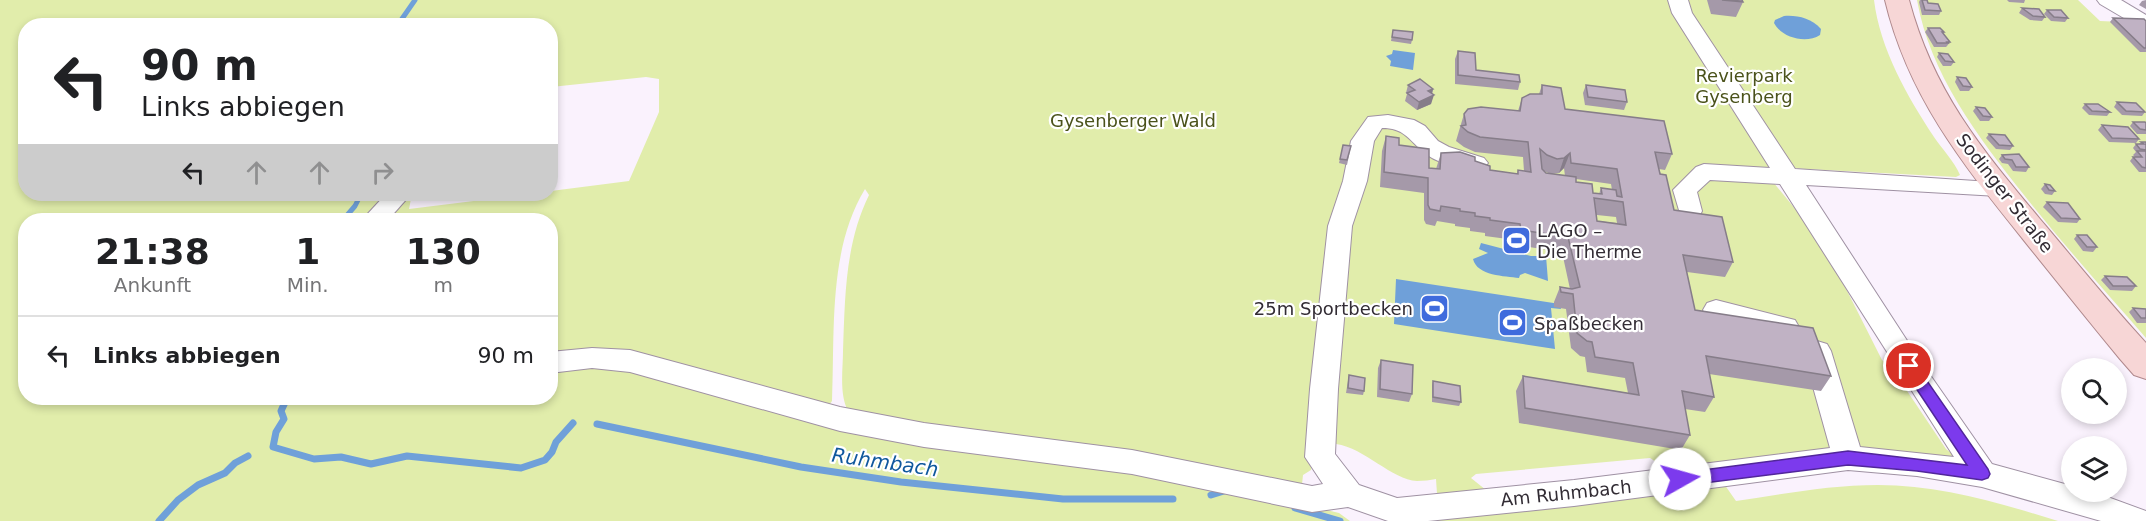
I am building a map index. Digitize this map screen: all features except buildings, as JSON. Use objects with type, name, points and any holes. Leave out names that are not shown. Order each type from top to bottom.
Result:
[{"type":"main road","name":"Sodinger Straße","points":[[1897,0],[1910,46],[1937,102],[1998,188],[2146,366]]},
{"type":"street","points":[[1678,0],[1682,13],[1820,223],[1909,366],[1982,474]]},
{"type":"street","points":[[2108,0],[2146,23]]},
{"type":"street","points":[[558,362],[592,358],[630,361],[840,419],[924,435],[1132,462],[1312,499],[1348,494],[1320,457],[1324,389],[1340,226],[1345,205],[1354,184],[1365,133],[1376,122],[1402,123],[1412,126],[1429,145],[1457,159],[1478,164]]},
{"type":"street","points":[[1690,211],[1684,190],[1704,172],[1998,188]]},
{"type":"street","points":[[381,213],[392,201]]},
{"type":"street","points":[[1716,310],[1812,334],[1848,458]]},
{"type":"street","name":"Am Ruhmbach","points":[[1348,494],[1395,516],[1848,458],[1917,464],[1982,474],[2061,492]]},
{"type":"street","name":"Am Ruhmbach","points":[[2098,502],[2137,521]]},
{"type":"green space","points":[[0,0],[1874,0],[1882,36],[1896,72],[1937,142],[1960,175],[1956,177],[1770,167],[1764,171],[1811,228],[1834,265],[1882,360],[1891,367],[1946,449],[1964,463],[1918,456],[1835,453],[1670,471],[1650,458],[1476,474],[1471,478],[1486,490],[1437,494],[1436,479],[1417,481],[1408,479],[1357,451],[1336,444],[1335,459],[1314,455],[1311,470],[1303,475],[1301,494],[1207,472],[1104,454],[951,436],[864,420],[848,411],[843,397],[842,381],[848,271],[855,232],[869,195],[865,189],[853,213],[839,264],[834,319],[832,401],[829,405],[821,408],[658,363],[631,358],[628,365],[706,384],[859,428],[954,444],[1102,461],[1208,481],[1339,513],[1350,521],[0,521]]},
{"type":"green space","points":[[1917,0],[2078,0],[2100,21],[2146,23],[2146,338],[2039,213],[1973,127],[1944,79],[1923,27]]},
{"type":"green space","points":[[1722,481],[1736,501],[1807,490],[1878,485],[1901,486],[1969,496],[2058,521],[1432,521],[1434,518]]},
{"type":"water","points":[[1784,16],[1808,20],[1821,29],[1820,35],[1808,39],[1788,36],[1774,23],[1775,20]]},
{"type":"water","points":[[1393,50],[1415,53],[1413,70],[1390,66],[1391,61],[1386,56],[1392,54]]},
{"type":"water","points":[[1481,243],[1531,256],[1546,256],[1548,281],[1525,273],[1519,278],[1492,274],[1480,269],[1473,259],[1488,253],[1479,249]]},
{"type":"water","points":[[1396,279],[1560,304],[1561,309],[1551,308],[1555,349],[1394,324]]},
{"type":"waterway","name":"Ruhmbach","points":[[403,18],[415,0]]},
{"type":"waterway","name":"Ruhmbach","points":[[349,213],[358,201]]},
{"type":"waterway","name":"Ruhmbach","points":[[284,405],[281,411],[284,419],[276,432],[273,447],[314,459],[341,457],[371,464],[407,456],[521,468],[545,460],[552,452],[556,442],[573,423]]},
{"type":"waterway","name":"Ruhmbach","points":[[597,424],[801,467],[901,482],[1063,499],[1173,499]]},
{"type":"waterway","points":[[159,521],[178,500],[198,485],[225,473],[235,463],[248,456]]},
{"type":"waterway","name":"Ruhmbach","points":[[1211,495],[1224,491]]},
{"type":"waterway","name":"Ruhmbach","points":[[1295,508],[1340,521]]},
{"type":"place","name":"LAGO – Die Therme","points":[[1516,240]]},
{"type":"place","name":"25m Sportbecken","points":[[1434,308]]},
{"type":"place","name":"Spaßbecken","points":[[1513,323]]},
{"type":"route","points":[[1680,479],[1848,458],[1917,464],[1982,474],[1909,366]]},
{"type":"park label","name":"Revierpark Gysenberg","points":[[1744,85]]},
{"type":"park label","name":"Gysenberger Wald","points":[[1133,120]]}]
